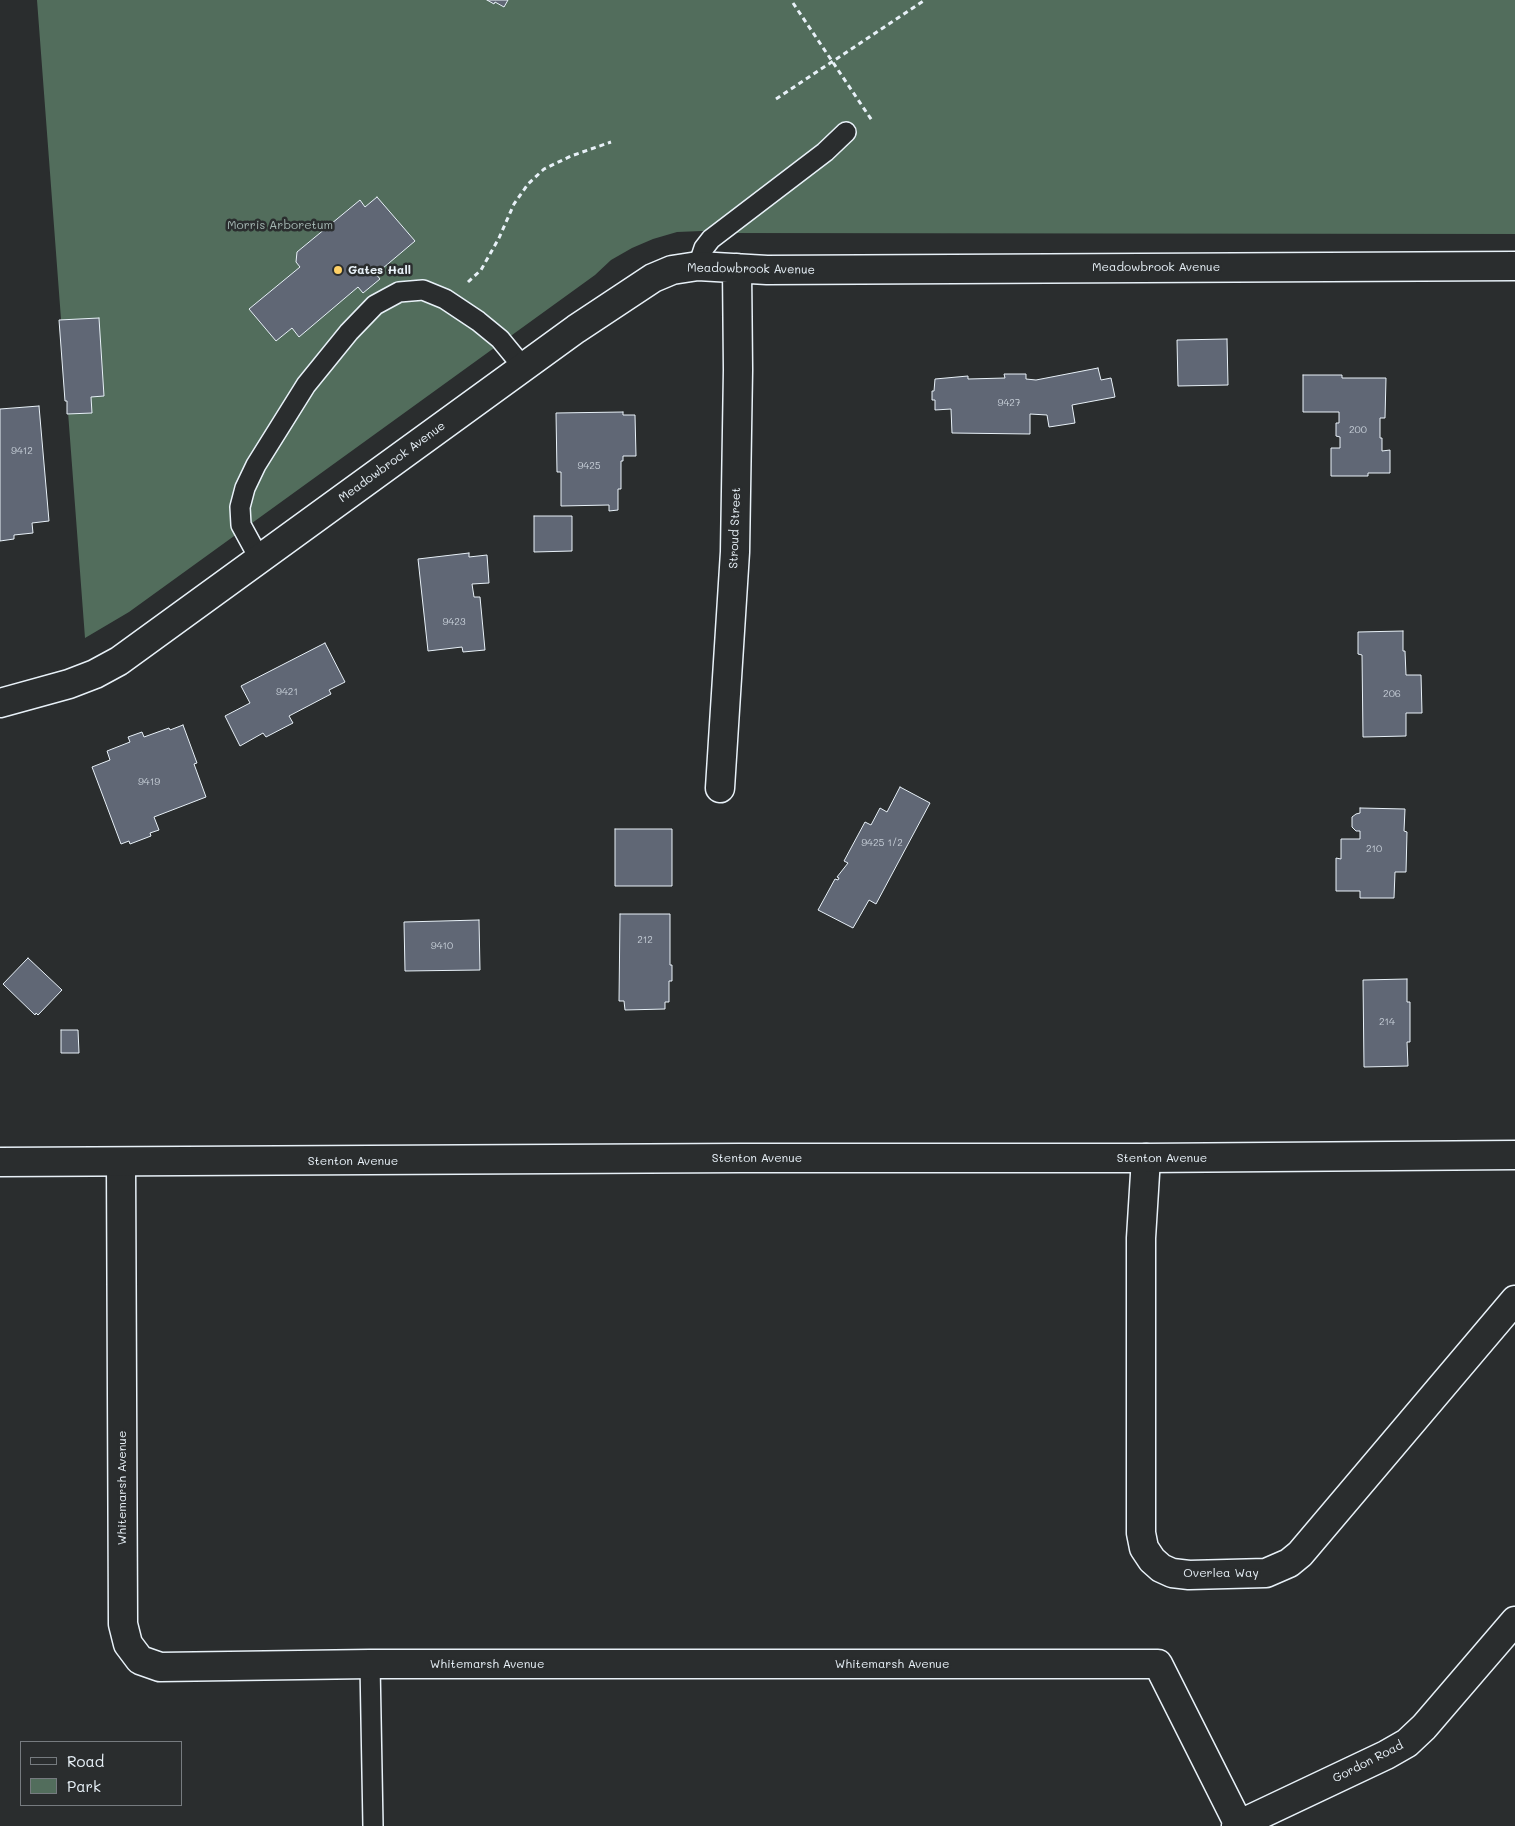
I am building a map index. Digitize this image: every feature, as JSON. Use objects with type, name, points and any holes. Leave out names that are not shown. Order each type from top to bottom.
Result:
[{"type":"street","name":"Meadowbrook Avenue","points":[[0,703],[69,684],[119,661],[523,367],[653,278],[672,270],[698,266],[737,268],[942,269],[1515,266]]},
{"type":"street","name":"Stroud Street","points":[[720,788],[735,552],[738,370],[737,268]]},
{"type":"street","name":"Stenton Avenue","points":[[0,1162],[1515,1156]]},
{"type":"street","name":"Overlea Way","points":[[1146,1158],[1141,1238],[1141,1533],[1144,1548],[1152,1560],[1161,1568],[1172,1573],[1189,1575],[1266,1573],[1289,1563],[1300,1554],[1515,1300]]},
{"type":"street","name":"Whitemarsh Avenue","points":[[122,1163],[123,1624],[128,1644],[140,1660],[160,1667],[370,1664],[1158,1664],[1238,1825]]},
{"type":"street","name":"Gordon Road","points":[[1238,1825],[1386,1756],[1406,1743],[1424,1727],[1515,1620]]},
{"type":"lane","points":[[698,266],[704,248],[711,239],[825,152],[846,132]]},
{"type":"lane","points":[[259,558],[241,525],[240,507],[245,488],[256,465],[306,385],[349,332],[375,305],[399,292],[423,290],[446,299],[500,339],[523,367]]},
{"type":"lane","points":[[370,1664],[373,1826]]},
{"type":"path","points":[[776,99],[925,0]]},
{"type":"path","points":[[793,3],[873,122]]},
{"type":"path","points":[[446,299],[465,286],[481,270],[499,238],[514,204],[528,184],[544,169],[571,156],[611,142]]},
{"type":"green space","name":"Morris Arboretum","points":[[37,0],[1515,0],[1515,234],[677,232],[653,239],[611,260],[595,275],[129,612],[85,638]]},
{"type":"building","points":[[487,0],[508,0],[504,7]]},
{"type":"building","name":"Gates Hall","points":[[377,197],[415,241],[376,274],[380,279],[363,293],[358,287],[299,337],[292,328],[276,341],[249,309],[300,267],[296,262],[297,252],[360,200],[365,207]]},
{"type":"building","points":[[99,318],[104,396],[91,397],[92,413],[67,414],[59,320]]},
{"type":"building","points":[[1227,339],[1228,385],[1178,386],[1177,340]]},
{"type":"building","points":[[1098,368],[1101,380],[1111,378],[1115,397],[1072,405],[1075,423],[1049,427],[1047,415],[1030,414],[1030,434],[952,433],[951,409],[935,410],[935,400],[932,400],[935,379],[968,376],[968,379],[1005,378],[1004,374],[1026,374],[1026,379],[1036,380]]},
{"type":"building","points":[[1303,375],[1342,375],[1342,378],[1386,378],[1385,418],[1380,418],[1380,438],[1382,438],[1382,451],[1390,450],[1390,473],[1368,473],[1368,476],[1331,476],[1331,448],[1340,448],[1340,437],[1336,436],[1336,423],[1339,423],[1339,412],[1303,412]]},
{"type":"building","points":[[39,406],[49,521],[32,523],[33,533],[14,535],[14,539],[0,541],[0,409]]},
{"type":"building","points":[[623,412],[623,415],[635,415],[636,456],[623,456],[623,461],[621,461],[621,489],[618,489],[618,510],[609,511],[609,505],[561,506],[561,472],[557,472],[556,413]]},
{"type":"building","points":[[534,516],[572,516],[572,551],[534,552]]},
{"type":"building","points":[[469,553],[469,557],[487,555],[489,583],[472,584],[474,597],[480,597],[485,650],[463,652],[462,647],[428,651],[418,559]]},
{"type":"building","points":[[1403,631],[1406,675],[1421,675],[1422,713],[1406,713],[1406,736],[1363,737],[1362,655],[1358,654],[1358,632]]},
{"type":"building","points":[[325,643],[345,682],[329,690],[331,694],[289,716],[293,723],[266,737],[263,733],[240,746],[225,716],[250,703],[241,686]]},
{"type":"building","points":[[183,725],[197,763],[194,764],[206,797],[154,817],[159,830],[150,833],[151,836],[130,844],[129,841],[121,844],[92,767],[110,760],[107,751],[130,742],[128,737],[142,732],[144,737]]},
{"type":"building","points":[[900,787],[930,803],[876,904],[869,900],[853,928],[818,910],[835,879],[838,880],[839,878],[837,877],[848,863],[844,861],[865,822],[871,825],[880,808],[887,812]]},
{"type":"building","points":[[1360,808],[1405,809],[1404,831],[1407,832],[1406,872],[1395,872],[1394,898],[1360,898],[1360,891],[1336,891],[1336,858],[1341,859],[1341,839],[1360,839],[1360,831],[1356,831],[1352,827],[1352,817],[1360,813]]},
{"type":"building","points":[[615,829],[672,829],[672,886],[615,886]]},
{"type":"building","points":[[620,914],[670,914],[670,965],[672,965],[672,981],[669,981],[669,1002],[665,1002],[665,1009],[625,1010],[624,1001],[619,1001]]},
{"type":"building","points":[[479,920],[480,970],[405,971],[404,922]]},
{"type":"building","points":[[28,958],[62,990],[38,1015],[36,1013],[35,1015],[3,984]]},
{"type":"building","points":[[1407,979],[1407,1002],[1410,1002],[1410,1042],[1407,1042],[1408,1066],[1364,1067],[1363,980]]},
{"type":"building","points":[[61,1030],[78,1030],[79,1053],[61,1053]]},
{"type":"place","name":"Gates Hall","points":[[338,270]]}]
